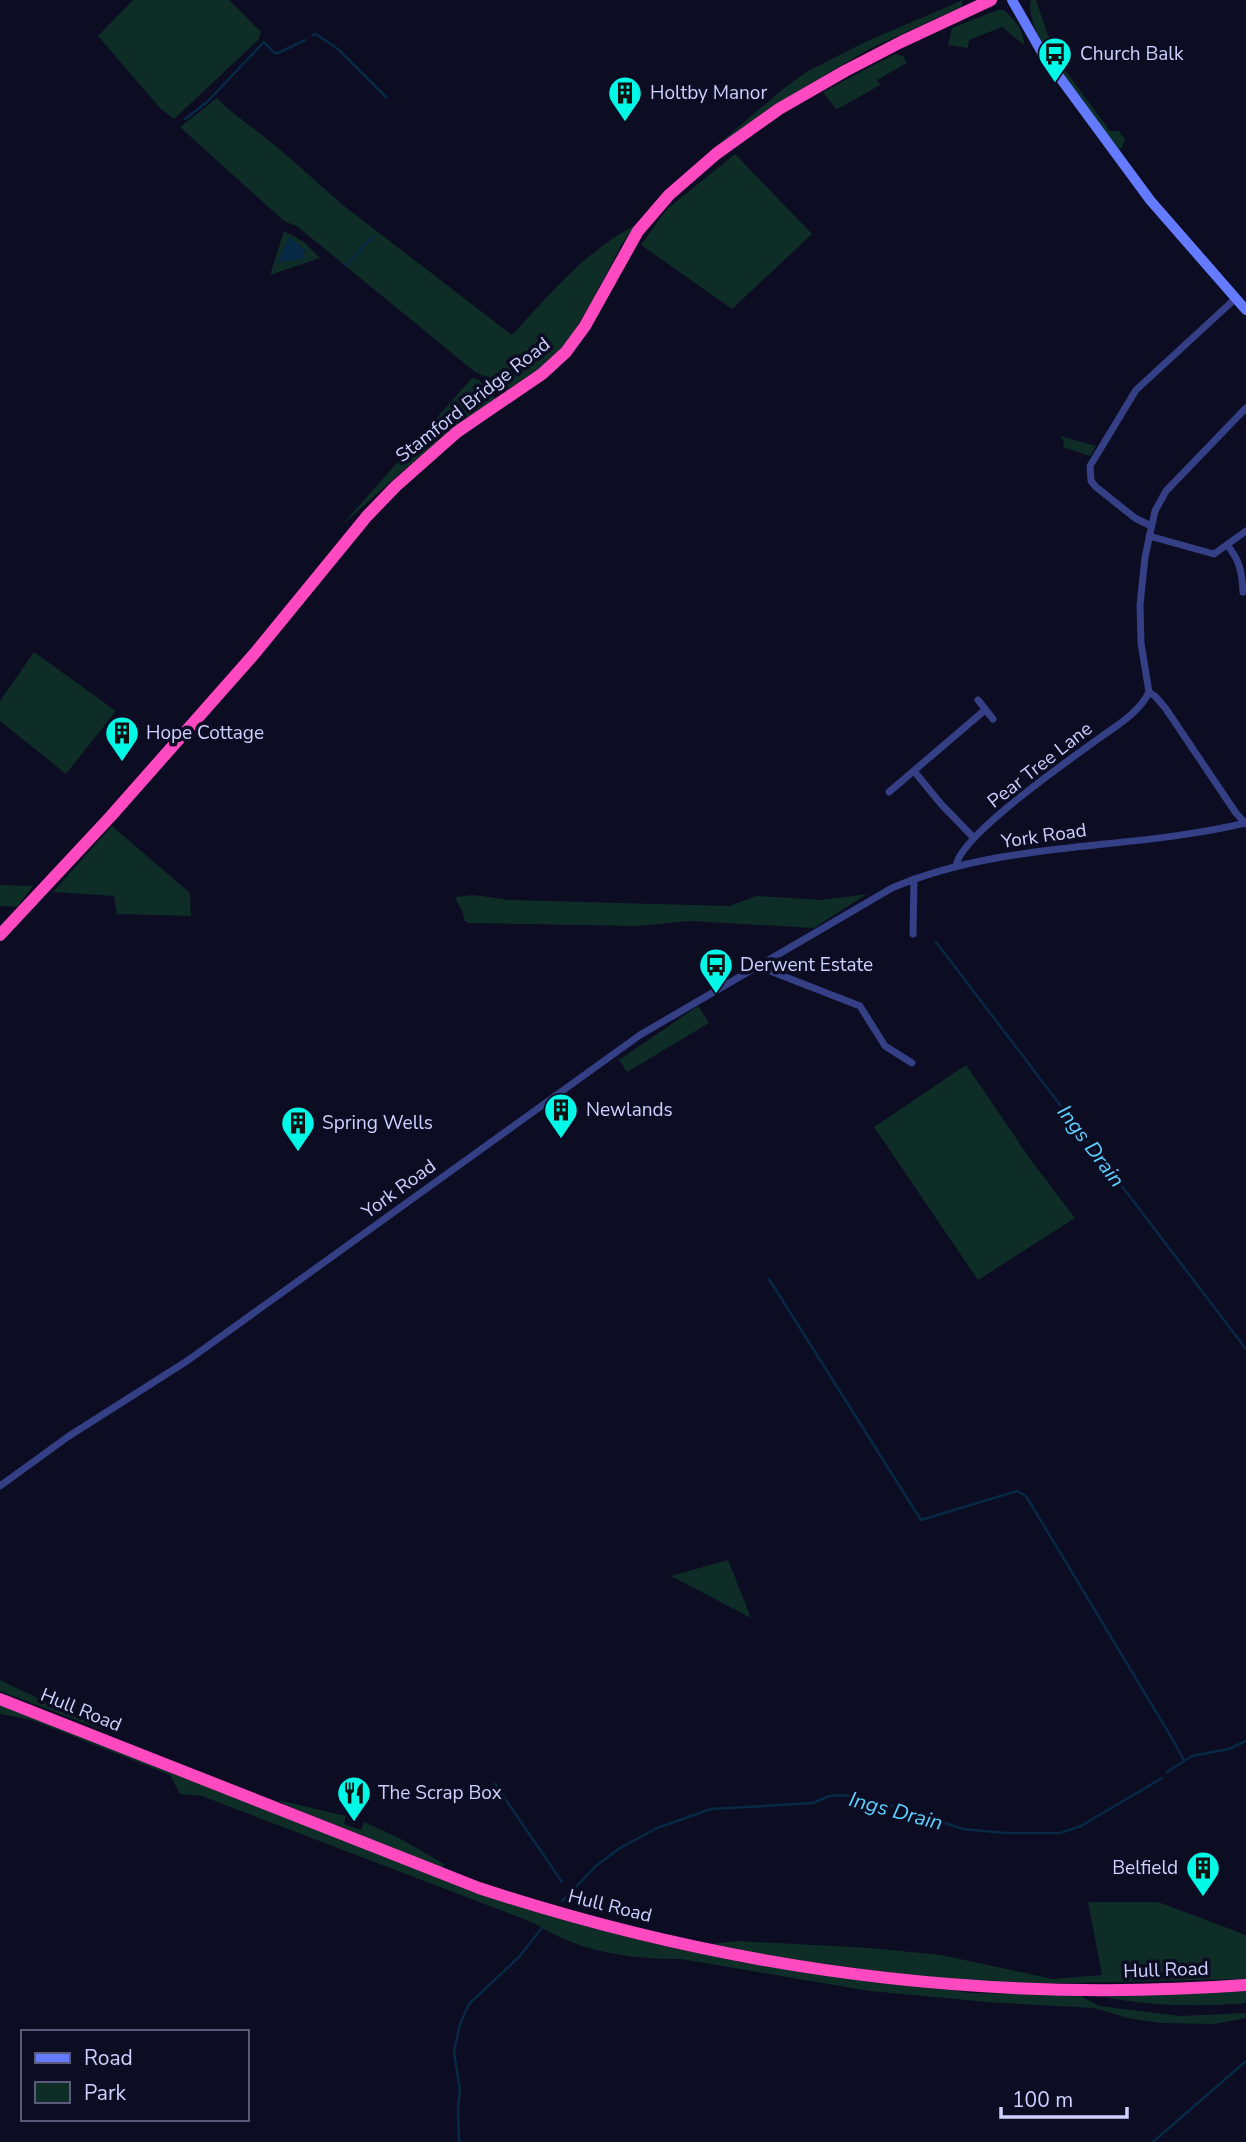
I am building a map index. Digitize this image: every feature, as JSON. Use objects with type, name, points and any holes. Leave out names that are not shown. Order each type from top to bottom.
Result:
[{"type":"highway","name":"Stamford Bridge Road","points":[[0,934],[76,855],[255,653],[367,516],[396,486],[457,432],[542,374],[566,352],[585,326],[638,231],[669,195],[716,154],[779,110],[879,53],[991,0]]},
{"type":"highway","name":"Hull Road","points":[[0,1699],[399,1859],[479,1888],[542,1909],[700,1948],[796,1967],[960,1986],[1159,1991],[1246,1985]]},
{"type":"street","points":[[1012,0],[1044,56],[1150,200],[1246,310]]},
{"type":"street","points":[[1151,526],[1135,518],[1096,487],[1091,481],[1090,466],[1136,390],[1236,298]]},
{"type":"street","points":[[1246,408],[1166,491],[1151,526],[1140,605],[1141,643],[1149,692],[1156,696],[1166,709],[1246,824]]},
{"type":"street","points":[[1149,536],[1214,554],[1246,531]]},
{"type":"street","points":[[1227,545],[1238,561],[1243,592]]},
{"type":"street","name":"Pear Tree Lane","points":[[956,867],[958,857],[974,837],[1038,783],[1127,718],[1145,700],[1149,692]]},
{"type":"street","points":[[978,700],[993,719]]},
{"type":"street","points":[[889,792],[985,710]]},
{"type":"street","points":[[915,771],[941,804],[974,837]]},
{"type":"street","name":"York Road","points":[[0,1486],[69,1436],[187,1361],[640,1035],[892,888],[914,878],[1021,853],[1203,833],[1246,824]]},
{"type":"street","points":[[913,934],[914,878]]},
{"type":"street","points":[[763,963],[770,971],[860,1006],[885,1046],[912,1063]]},
{"type":"green space","points":[[133,0],[229,0],[261,32],[258,40],[174,119],[160,108],[98,36]]},
{"type":"green space","points":[[963,0],[961,7],[869,49],[790,96],[709,152],[808,71],[865,42]]},
{"type":"green space","points":[[1031,0],[1036,0],[1056,58],[1110,131],[1119,131],[1125,140],[1120,150],[1049,55],[1031,15]]},
{"type":"green space","points":[[1004,10],[1015,21],[1023,35],[1024,45],[1002,27],[969,40],[968,48],[948,45],[952,28]]},
{"type":"green space","points":[[895,54],[903,56],[907,63],[877,80],[880,85],[841,107],[836,109],[823,92]]},
{"type":"green space","points":[[217,98],[344,206],[512,335],[585,260],[636,225],[622,244],[567,343],[536,372],[501,394],[484,376],[475,372],[298,227],[284,221],[180,127]]},
{"type":"green space","points":[[735,154],[812,234],[732,309],[641,245],[666,210]]},
{"type":"green space","points":[[284,231],[304,242],[320,258],[270,275]],"holes":[[[289,238],[305,250],[302,259],[278,262]]]},
{"type":"green space","points":[[472,378],[479,380],[496,399],[406,468],[342,525]]},
{"type":"green space","points":[[1060,436],[1096,446],[1090,456],[1063,447],[1064,441]]},
{"type":"green space","points":[[34,652],[116,711],[66,774],[0,721],[0,701]]},
{"type":"green space","points":[[112,826],[190,893],[191,916],[117,914],[114,896],[53,892]]},
{"type":"green space","points":[[0,885],[33,886],[17,907],[0,906]]},
{"type":"green space","points":[[867,894],[814,928],[690,921],[637,926],[468,923],[464,920],[455,897],[474,895],[510,900],[729,906],[757,896],[822,900]]},
{"type":"green space","points":[[698,1006],[709,1023],[627,1072],[619,1060]]},
{"type":"green space","points":[[966,1065],[1033,1163],[1075,1218],[978,1280],[874,1127]]},
{"type":"green space","points":[[728,1560],[751,1618],[671,1576]]},
{"type":"green space","points":[[0,1680],[108,1732],[0,1691]]},
{"type":"green space","points":[[0,1704],[571,1922],[664,1946],[741,1962],[847,1978],[973,1993],[1079,1995],[1099,2006],[1180,2016],[1246,2013],[1246,2018],[1215,2024],[1160,2023],[1128,2018],[1094,2008],[987,2002],[870,1991],[681,1959],[605,1952],[568,1941],[534,1923],[202,1796],[180,1794],[170,1775],[32,1720],[0,1714]]},
{"type":"green space","points":[[278,1800],[346,1816],[344,1824],[361,1830],[364,1822],[399,1838],[444,1864],[442,1868]]},
{"type":"green space","points":[[1088,1902],[1158,1902],[1246,1935],[1246,1979],[1020,1984],[926,1978],[770,1956],[711,1944],[737,1941],[870,1948],[941,1955],[1053,1979],[1102,1975]]},
{"type":"green space","points":[[1246,1990],[1246,2003],[1228,2004],[1157,2004],[1104,1997]]},
{"type":"water","points":[[289,237],[305,250],[302,259],[278,262]]},
{"type":"waterway","points":[[313,35],[316,34],[339,50],[386,97]]},
{"type":"waterway","points":[[185,119],[207,102],[264,42],[274,53],[278,53],[305,40]]},
{"type":"waterway","points":[[346,266],[373,236]]},
{"type":"waterway","name":"Ings Drain","points":[[936,942],[1246,1349]]},
{"type":"waterway","points":[[769,1279],[921,1520],[1017,1491],[1026,1496],[1184,1760]]},
{"type":"waterway","name":"Ings Drain","points":[[1167,1772],[1192,1756],[1229,1749],[1246,1741]]},
{"type":"waterway","name":"Ings Drain","points":[[562,1901],[597,1865],[620,1848],[657,1828],[711,1809],[813,1803],[829,1796],[843,1795],[884,1803],[963,1829],[1005,1833],[1060,1833],[1081,1826],[1162,1778]]},
{"type":"waterway","points":[[495,1784],[562,1882]]},
{"type":"waterway","name":"Ings Drain","points":[[459,2142],[460,2090],[454,2052],[460,2024],[469,2004],[519,1957],[542,1928]]},
{"type":"waterway","points":[[1153,2142],[1246,2061]]},
{"type":"place","name":"Church Balk","points":[[1055,84]]},
{"type":"place","name":"Holtby Manor","points":[[625,123]]},
{"type":"place","name":"Hope Cottage","points":[[122,763]]},
{"type":"place","name":"Derwent Estate","points":[[716,995]]},
{"type":"place","name":"Newlands","points":[[561,1140]]},
{"type":"place","name":"Spring Wells","points":[[298,1153]]},
{"type":"place","name":"The Scrap Box","points":[[354,1823]]},
{"type":"place","name":"Belfield","points":[[1203,1898]]}]
